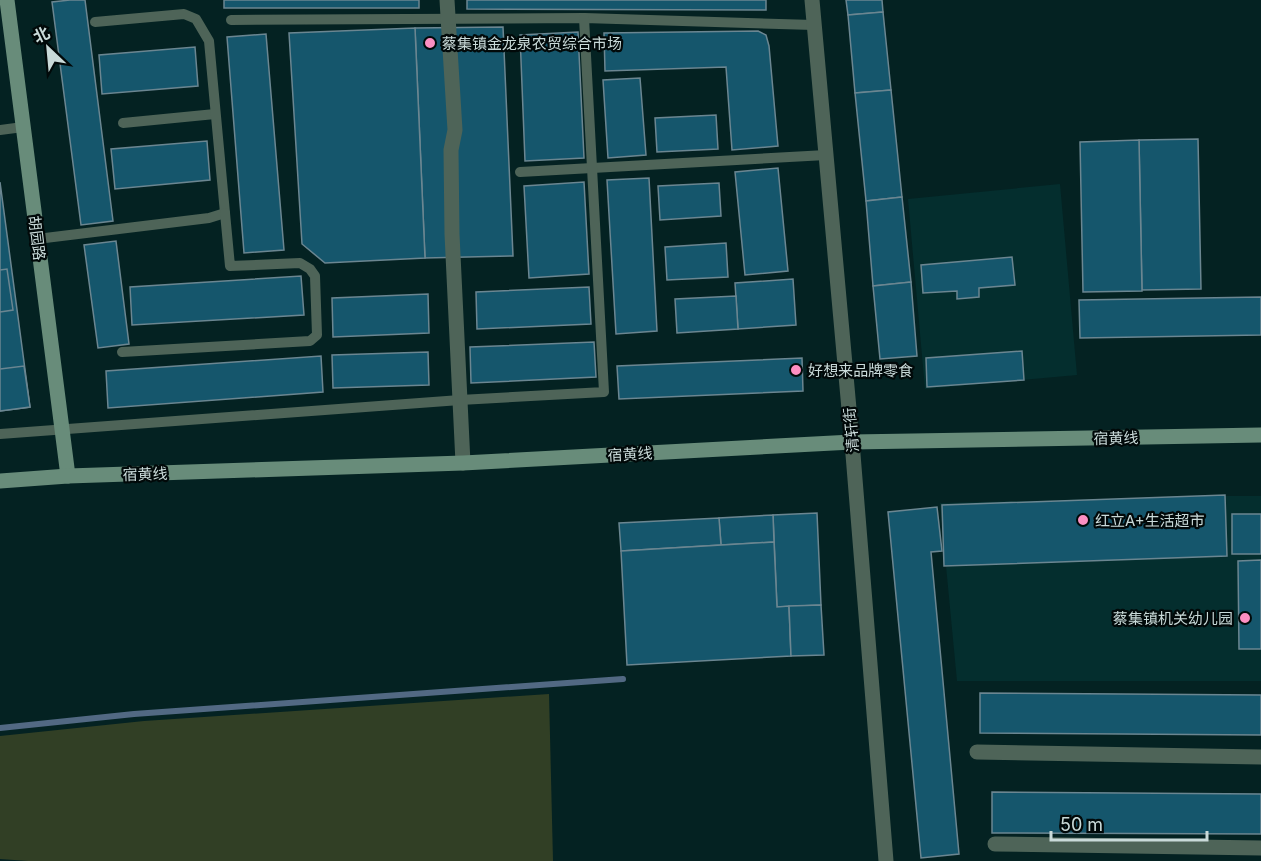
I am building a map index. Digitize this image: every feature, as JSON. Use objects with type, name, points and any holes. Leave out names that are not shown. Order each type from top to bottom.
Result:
[{"type":"main road","name":"胡园路","points":[[7,0],[68,476]]},
{"type":"main road","name":"宿黄线","points":[[0,481],[68,476],[463,463],[852,442],[1261,435]]},
{"type":"street","points":[[447,0],[455,130],[451,150],[452,203],[463,463]]},
{"type":"street","name":"清轩街","points":[[812,0],[852,442],[886,861]]},
{"type":"street","points":[[978,752],[1261,757]]},
{"type":"street","points":[[995,844],[1261,848]]},
{"type":"lane","points":[[95,22],[184,14],[196,19],[209,41],[230,266],[300,263],[310,269],[315,276],[317,335],[310,341],[123,352]]},
{"type":"lane","points":[[0,434],[460,400],[604,392],[584,18]]},
{"type":"lane","points":[[231,20],[584,18],[814,25]]},
{"type":"lane","points":[[123,123],[216,114]]},
{"type":"lane","points":[[0,130],[23,127]]},
{"type":"lane","points":[[520,172],[826,155]]},
{"type":"lane","points":[[37,239],[209,218],[225,213]]},
{"type":"shaded area","points":[[1060,184],[1077,375],[925,389],[908,199]]},
{"type":"shaded area","points":[[1261,496],[1261,681],[957,681],[940,503]]},
{"type":"green space","points":[[549,694],[553,861],[28,861],[0,859],[0,736],[144,721]]},
{"type":"building","points":[[85,0],[113,221],[81,225],[52,2]]},
{"type":"building","points":[[224,0],[419,0],[419,8],[224,8]]},
{"type":"building","points":[[467,0],[766,0],[766,10],[467,9]]},
{"type":"building","points":[[846,0],[882,0],[883,12],[848,15]]},
{"type":"building","points":[[883,12],[891,90],[855,93],[848,15]]},
{"type":"building","points":[[503,27],[513,256],[425,258],[415,28]]},
{"type":"building","points":[[415,28],[425,258],[325,263],[302,244],[289,33]]},
{"type":"building","points":[[758,31],[766,35],[769,46],[778,146],[732,150],[726,67],[605,71],[604,33]]},
{"type":"building","points":[[578,32],[584,158],[525,161],[520,35]]},
{"type":"building","points":[[266,34],[284,250],[244,253],[227,37]]},
{"type":"building","points":[[195,47],[198,86],[102,94],[99,55]]},
{"type":"building","points":[[640,78],[646,155],[608,158],[603,80]]},
{"type":"building","points":[[891,90],[902,197],[866,201],[855,93]]},
{"type":"building","points":[[716,115],[718,149],[657,152],[655,118]]},
{"type":"building","points":[[1198,139],[1201,289],[1142,290],[1139,140]]},
{"type":"building","points":[[1139,140],[1142,291],[1083,292],[1080,142]]},
{"type":"building","points":[[207,141],[210,180],[115,189],[111,149]]},
{"type":"building","points":[[778,168],[788,271],[745,275],[735,172]]},
{"type":"building","points":[[649,178],[657,331],[616,334],[607,180]]},
{"type":"building","points":[[0,182],[30,407],[0,411]]},
{"type":"building","points":[[584,182],[589,274],[529,278],[524,186]]},
{"type":"building","points":[[719,183],[721,216],[660,220],[658,186]]},
{"type":"building","points":[[902,197],[911,282],[873,286],[866,201]]},
{"type":"building","points":[[116,241],[129,344],[98,348],[84,245]]},
{"type":"building","points":[[726,243],[728,277],[667,280],[665,247]]},
{"type":"building","points":[[1012,257],[1015,285],[979,288],[979,297],[957,299],[957,291],[923,293],[921,265]]},
{"type":"building","points":[[7,269],[13,310],[0,312],[0,270]]},
{"type":"building","points":[[301,276],[304,315],[132,325],[130,287]]},
{"type":"building","points":[[793,279],[796,325],[738,329],[735,283]]},
{"type":"building","points":[[911,282],[917,356],[880,359],[873,286]]},
{"type":"building","points":[[589,287],[591,324],[477,329],[476,292]]},
{"type":"building","points":[[428,294],[429,333],[333,337],[332,298]]},
{"type":"building","points":[[736,296],[738,329],[677,333],[675,299]]},
{"type":"building","points":[[1261,297],[1261,335],[1080,338],[1079,300]]},
{"type":"building","points":[[594,342],[596,377],[471,383],[470,347]]},
{"type":"building","points":[[1022,351],[1024,380],[927,387],[926,358]]},
{"type":"building","points":[[428,352],[429,385],[333,388],[332,355]]},
{"type":"building","points":[[321,356],[323,392],[108,408],[106,371]]},
{"type":"building","points":[[802,358],[803,391],[619,399],[617,366]]},
{"type":"building","points":[[24,366],[30,407],[0,411],[0,369]]},
{"type":"building","points":[[1225,495],[1227,556],[944,566],[942,505]]},
{"type":"building","points":[[937,507],[942,551],[931,552],[959,854],[921,858],[888,512]]},
{"type":"building","points":[[817,513],[821,605],[777,607],[773,515]]},
{"type":"building","points":[[1232,514],[1261,514],[1261,554],[1232,554]]},
{"type":"building","points":[[773,515],[774,542],[721,545],[719,518]]},
{"type":"building","points":[[719,518],[721,545],[621,551],[619,523]]},
{"type":"building","points":[[774,542],[777,607],[789,606],[791,656],[627,665],[621,551]]},
{"type":"building","points":[[1261,560],[1261,649],[1239,649],[1238,561]]},
{"type":"building","points":[[821,605],[824,655],[791,656],[789,606]]},
{"type":"building","points":[[980,693],[1261,695],[1261,735],[980,733]]},
{"type":"building","points":[[992,792],[1261,794],[1261,834],[992,833]]},
{"type":"waterway","points":[[0,728],[134,714],[623,679]]},
{"type":"place","name":"蔡集镇金龙泉农贸综合市场","points":[[430,43]]},
{"type":"place","name":"好想来品牌零食","points":[[796,370]]},
{"type":"place","name":"红立A+生活超市","points":[[1083,520]]},
{"type":"place","name":"蔡集镇机关幼儿园","points":[[1245,618]]}]
